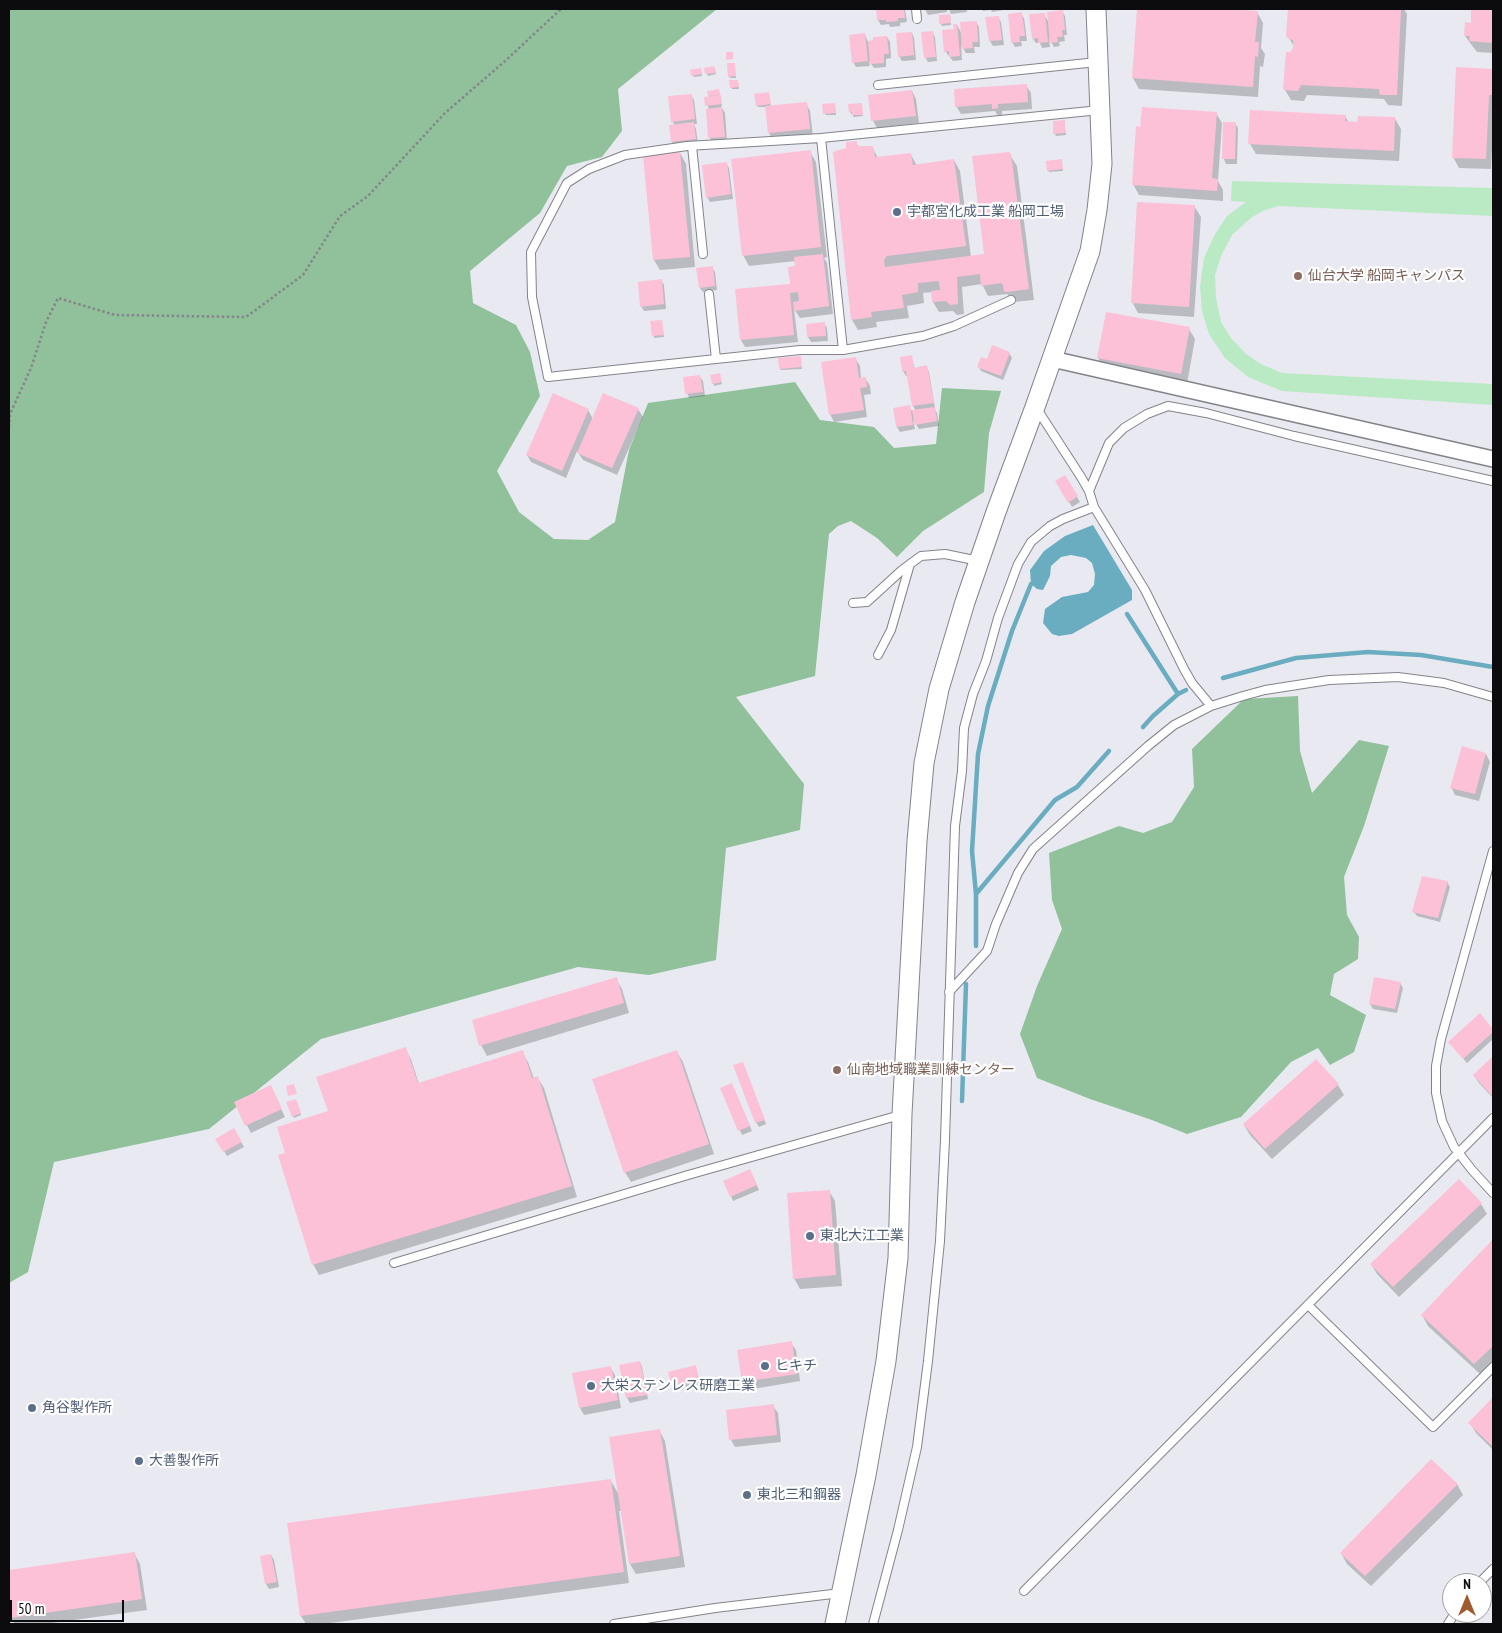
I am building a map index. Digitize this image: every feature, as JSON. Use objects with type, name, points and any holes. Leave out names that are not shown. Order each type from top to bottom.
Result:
[{"type":"street","points":[[835,1624],[866,1475],[886,1360],[898,1258],[902,1114],[917,841],[924,763],[939,689],[965,602],[1090,250],[1098,210],[1102,164],[1096,9]]},
{"type":"street","points":[[1052,359],[1493,459]]},
{"type":"lane","points":[[916,9],[917,19]]},
{"type":"lane","points":[[878,85],[1098,62]]},
{"type":"lane","points":[[1011,300],[954,326],[923,336],[843,350],[800,350],[548,377],[532,297],[531,252],[567,183],[589,169],[624,154],[692,146],[821,138],[1100,110]]},
{"type":"lane","points":[[821,138],[843,350]]},
{"type":"lane","points":[[692,146],[703,254]]},
{"type":"lane","points":[[709,294],[716,359]]},
{"type":"lane","points":[[1089,490],[1109,443],[1124,428],[1147,414],[1168,406],[1206,413],[1294,436],[1493,481]]},
{"type":"lane","points":[[1035,407],[1089,490],[1094,507],[1145,590],[1192,683],[1211,706]]},
{"type":"lane","points":[[873,1624],[898,1530],[917,1447],[928,1361],[941,1223],[955,826],[962,771],[964,728],[973,694],[1018,564],[1031,542],[1057,522],[1094,507]]},
{"type":"lane","points":[[853,603],[867,602],[921,556],[945,554],[979,561]]},
{"type":"lane","points":[[878,655],[891,630],[910,564]]},
{"type":"lane","points":[[949,992],[987,951],[996,924],[1018,873],[1033,849],[1154,740],[1174,725],[1211,706],[1265,690],[1329,680],[1398,677],[1444,683],[1493,697]]},
{"type":"lane","points":[[1493,851],[1441,1039],[1436,1066],[1436,1093],[1442,1121],[1458,1153],[1493,1192]]},
{"type":"lane","points":[[394,1263],[688,1175],[902,1114]]},
{"type":"lane","points":[[1024,1591],[1493,1118]]},
{"type":"lane","points":[[1308,1305],[1433,1427],[1493,1367]]},
{"type":"lane","points":[[614,1624],[715,1608],[841,1593]]},
{"type":"path","points":[[9,427],[10,414],[30,368],[46,322],[58,298],[115,315],[246,317],[303,275],[340,216],[368,196],[445,113],[561,9]]},
{"type":"green space","points":[[9,9],[717,9],[618,89],[622,131],[602,157],[567,166],[540,213],[470,271],[473,303],[516,325],[530,352],[540,396],[497,471],[519,512],[554,539],[588,540],[615,522],[629,450],[648,403],[795,382],[820,420],[874,427],[894,448],[936,444],[942,388],[1001,391],[989,433],[984,492],[923,531],[897,557],[877,538],[851,521],[838,526],[829,534],[815,676],[736,697],[804,784],[800,830],[726,848],[716,960],[649,975],[578,967],[321,1039],[209,1129],[54,1162],[28,1272],[9,1283]]},
{"type":"green space","points":[[1232,181],[1493,188],[1493,216],[1279,206],[1265,210],[1252,217],[1232,235],[1221,256],[1215,275],[1216,298],[1221,322],[1231,338],[1246,354],[1261,364],[1282,373],[1493,384],[1493,405],[1282,391],[1248,377],[1225,358],[1209,334],[1202,311],[1200,286],[1204,258],[1215,234],[1227,216],[1246,202],[1231,201]]},
{"type":"green space","points":[[1298,696],[1300,751],[1312,793],[1359,740],[1389,746],[1364,826],[1344,877],[1347,915],[1359,937],[1358,959],[1334,974],[1330,995],[1366,1015],[1354,1052],[1330,1065],[1318,1048],[1291,1062],[1241,1117],[1187,1134],[1037,1078],[1020,1034],[1037,986],[1062,929],[1052,900],[1049,853],[1119,826],[1143,833],[1172,822],[1194,787],[1192,749],[1244,699]]},
{"type":"water","points":[[1093,525],[1132,590],[1132,600],[1072,634],[1059,636],[1052,634],[1043,623],[1045,609],[1062,597],[1088,592],[1094,585],[1095,574],[1092,563],[1086,558],[1071,555],[1061,557],[1051,566],[1050,576],[1043,590],[1037,589],[1031,584],[1030,570],[1044,551],[1065,536]]},
{"type":"building","points":[[876,9],[904,9],[905,18],[886,22],[886,20],[877,20]]},
{"type":"building","points":[[1137,9],[1258,11],[1255,42],[1259,42],[1258,57],[1255,56],[1253,87],[1132,78]]},
{"type":"building","points":[[1288,9],[1401,9],[1397,95],[1380,95],[1379,89],[1301,85],[1298,91],[1283,90],[1286,52],[1290,52],[1293,48],[1293,40],[1288,39],[1286,36]]},
{"type":"building","points":[[1471,9],[1493,10],[1493,43],[1469,41],[1470,36],[1464,36],[1465,22],[1471,23]]},
{"type":"building","points":[[1063,10],[1065,30],[1062,30],[1063,37],[1057,37],[1058,42],[1050,43],[1047,12]]},
{"type":"building","points":[[1022,12],[1025,36],[1019,36],[1020,42],[1011,43],[1008,14]]},
{"type":"building","points":[[1045,13],[1048,42],[1038,43],[1038,38],[1032,39],[1029,14]]},
{"type":"building","points":[[950,14],[951,23],[939,24],[939,15]]},
{"type":"building","points":[[999,16],[1002,40],[989,41],[985,17]]},
{"type":"building","points":[[977,21],[978,42],[972,42],[973,48],[962,49],[960,22]]},
{"type":"building","points":[[953,24],[957,24],[960,56],[949,57],[949,51],[944,52],[942,30],[954,29]]},
{"type":"building","points":[[933,31],[936,57],[924,58],[921,32]]},
{"type":"building","points":[[912,32],[914,55],[898,57],[896,33]]},
{"type":"building","points":[[865,33],[868,61],[852,63],[849,35]]},
{"type":"building","points":[[887,36],[889,54],[884,54],[884,63],[870,64],[868,41],[873,40],[873,37]]},
{"type":"building","points":[[726,52],[733,52],[733,59],[726,60]]},
{"type":"building","points":[[727,63],[735,63],[736,76],[728,77]]},
{"type":"building","points":[[714,66],[716,73],[705,74],[704,68]]},
{"type":"building","points":[[1456,67],[1493,69],[1493,95],[1489,95],[1486,159],[1452,158]]},
{"type":"building","points":[[701,68],[702,74],[691,76],[690,70]]},
{"type":"building","points":[[729,80],[738,80],[739,87],[730,88]]},
{"type":"building","points":[[1027,84],[1028,102],[998,104],[998,108],[992,109],[992,104],[955,107],[954,89]]},
{"type":"building","points":[[719,89],[720,95],[708,96],[707,91]]},
{"type":"building","points":[[912,90],[916,116],[871,121],[868,95]]},
{"type":"building","points":[[769,92],[771,104],[756,106],[754,94]]},
{"type":"building","points":[[692,94],[695,119],[671,122],[668,96]]},
{"type":"building","points":[[721,95],[722,104],[705,106],[704,97]]},
{"type":"building","points":[[807,102],[810,129],[768,133],[765,106]]},
{"type":"building","points":[[835,103],[836,113],[823,114],[822,104]]},
{"type":"building","points":[[862,103],[863,115],[852,115],[852,112],[849,112],[848,104]]},
{"type":"building","points":[[722,107],[725,137],[708,138],[706,109]]},
{"type":"building","points":[[1142,107],[1217,112],[1212,178],[1218,179],[1217,191],[1132,185],[1136,126],[1140,127]]},
{"type":"building","points":[[1250,110],[1346,115],[1345,121],[1357,122],[1358,116],[1395,117],[1394,151],[1248,144]]},
{"type":"building","points":[[1065,120],[1065,133],[1053,134],[1053,121]]},
{"type":"building","points":[[694,122],[696,139],[671,142],[669,125]]},
{"type":"building","points":[[1223,122],[1236,122],[1235,159],[1222,159]]},
{"type":"building","points":[[857,141],[857,146],[873,146],[875,157],[911,153],[913,165],[954,159],[966,246],[887,256],[884,260],[885,267],[984,254],[972,156],[1009,152],[1011,154],[1029,289],[1006,292],[1001,283],[981,286],[980,274],[957,277],[958,304],[950,305],[946,301],[932,302],[931,291],[940,290],[939,281],[918,283],[918,292],[902,295],[904,308],[871,312],[872,317],[851,320],[833,152],[846,148],[846,142]]},
{"type":"building","points":[[811,150],[821,247],[742,256],[731,159]]},
{"type":"building","points":[[680,152],[690,257],[653,260],[643,156]]},
{"type":"building","points":[[1062,159],[1063,169],[1047,171],[1046,161]]},
{"type":"building","points":[[727,162],[731,194],[706,198],[702,165]]},
{"type":"building","points":[[1137,202],[1195,205],[1189,307],[1131,303]]},
{"type":"building","points":[[823,254],[829,306],[794,311],[793,302],[799,301],[798,292],[790,293],[794,335],[740,340],[735,289],[790,284],[788,267],[795,266],[794,257]]},
{"type":"building","points":[[713,266],[715,286],[699,288],[696,268]]},
{"type":"building","points":[[662,279],[664,304],[640,307],[638,282]]},
{"type":"building","points":[[1106,312],[1190,327],[1181,374],[1097,358]]},
{"type":"building","points":[[662,320],[664,335],[652,336],[650,321]]},
{"type":"building","points":[[825,322],[826,336],[807,337],[806,324]]},
{"type":"building","points":[[992,345],[1010,352],[1001,376],[977,367],[981,357],[987,359]]},
{"type":"building","points":[[912,355],[914,368],[927,365],[934,403],[912,406],[906,371],[902,371],[900,357]]},
{"type":"building","points":[[801,356],[802,367],[779,369],[778,358]]},
{"type":"building","points":[[856,357],[859,378],[866,377],[867,387],[860,388],[864,410],[829,415],[821,362]]},
{"type":"building","points":[[720,373],[722,382],[712,384],[710,375]]},
{"type":"building","points":[[700,375],[703,392],[685,394],[683,377]]},
{"type":"building","points":[[553,393],[589,409],[562,471],[526,455]]},
{"type":"building","points":[[603,393],[639,408],[612,468],[577,453]]},
{"type":"building","points":[[910,405],[913,425],[896,427],[893,408]]},
{"type":"building","points":[[935,407],[937,421],[915,425],[912,410]]},
{"type":"building","points":[[1065,475],[1078,496],[1068,503],[1055,481]]},
{"type":"building","points":[[1462,746],[1486,753],[1475,794],[1450,788]]},
{"type":"building","points":[[1422,876],[1448,881],[1438,918],[1412,912]]},
{"type":"building","points":[[617,977],[624,1003],[479,1046],[472,1020]]},
{"type":"building","points":[[1374,977],[1401,982],[1395,1009],[1369,1004]]},
{"type":"building","points":[[1480,1013],[1493,1029],[1493,1032],[1463,1059],[1448,1042]]},
{"type":"building","points":[[406,1047],[418,1083],[523,1050],[532,1078],[538,1076],[572,1186],[312,1265],[278,1155],[285,1153],[277,1127],[328,1111],[316,1077]]},
{"type":"building","points":[[677,1050],[709,1144],[624,1173],[592,1079]]},
{"type":"building","points":[[1493,1056],[1493,1097],[1473,1075]]},
{"type":"building","points":[[1316,1059],[1339,1084],[1265,1149],[1243,1124]]},
{"type":"building","points":[[743,1062],[765,1120],[755,1123],[733,1065]]},
{"type":"building","points":[[732,1083],[750,1126],[738,1131],[720,1088]]},
{"type":"building","points":[[294,1084],[297,1094],[288,1096],[286,1086]]},
{"type":"building","points":[[271,1085],[282,1109],[245,1126],[234,1102]]},
{"type":"building","points":[[296,1099],[301,1113],[292,1117],[286,1102]]},
{"type":"building","points":[[234,1128],[242,1142],[223,1152],[215,1139]]},
{"type":"building","points":[[750,1169],[757,1185],[730,1197],[723,1181]]},
{"type":"building","points":[[1459,1179],[1482,1203],[1393,1287],[1370,1264]]},
{"type":"building","points":[[830,1190],[836,1275],[793,1279],[787,1193]]},
{"type":"building","points":[[1492,1240],[1493,1346],[1474,1364],[1421,1315]]},
{"type":"building","points":[[792,1341],[797,1374],[742,1382],[737,1350]]},
{"type":"building","points":[[640,1361],[647,1395],[626,1398],[619,1365]]},
{"type":"building","points":[[696,1365],[699,1380],[672,1387],[668,1372]]},
{"type":"building","points":[[611,1366],[618,1400],[579,1408],[572,1373]]},
{"type":"building","points":[[1493,1397],[1493,1447],[1468,1423]]},
{"type":"building","points":[[774,1404],[777,1435],[729,1440],[726,1410]]},
{"type":"building","points":[[660,1429],[680,1556],[629,1564],[609,1437]]},
{"type":"building","points":[[1431,1459],[1458,1484],[1365,1576],[1340,1553]]},
{"type":"building","points":[[611,1479],[624,1572],[300,1616],[287,1523]]},
{"type":"building","points":[[135,1552],[142,1599],[10,1618],[9,1570]]},
{"type":"building","points":[[271,1554],[277,1582],[265,1584],[260,1556]]},
{"type":"waterway","points":[[976,946],[976,894],[972,851],[978,754],[988,706],[1012,631],[1031,584]]},
{"type":"waterway","points":[[1127,614],[1178,694],[1143,727]]},
{"type":"waterway","points":[[1223,678],[1296,658],[1368,652],[1421,655],[1493,667]]},
{"type":"waterway","points":[[1178,694],[1186,690]]},
{"type":"waterway","points":[[976,894],[1055,800],[1077,787],[1109,751]]},
{"type":"waterway","points":[[962,1101],[966,984]]},
{"type":"place","name":"宇都宮化成工業 船岡工場","points":[[897,212]]},
{"type":"place","name":"仙台大学 船岡キャンパス","points":[[1298,276]]},
{"type":"place","name":"仙南地域職業訓練センター","points":[[837,1070]]},
{"type":"place","name":"東北大江工業","points":[[810,1236]]},
{"type":"place","name":"ヒキチ","points":[[765,1366]]},
{"type":"place","name":"大栄ステンレス研磨工業","points":[[591,1386]]},
{"type":"place","name":"角谷製作所","points":[[32,1408]]},
{"type":"place","name":"大善製作所","points":[[139,1461]]},
{"type":"place","name":"東北三和鋼器","points":[[747,1495]]}]
